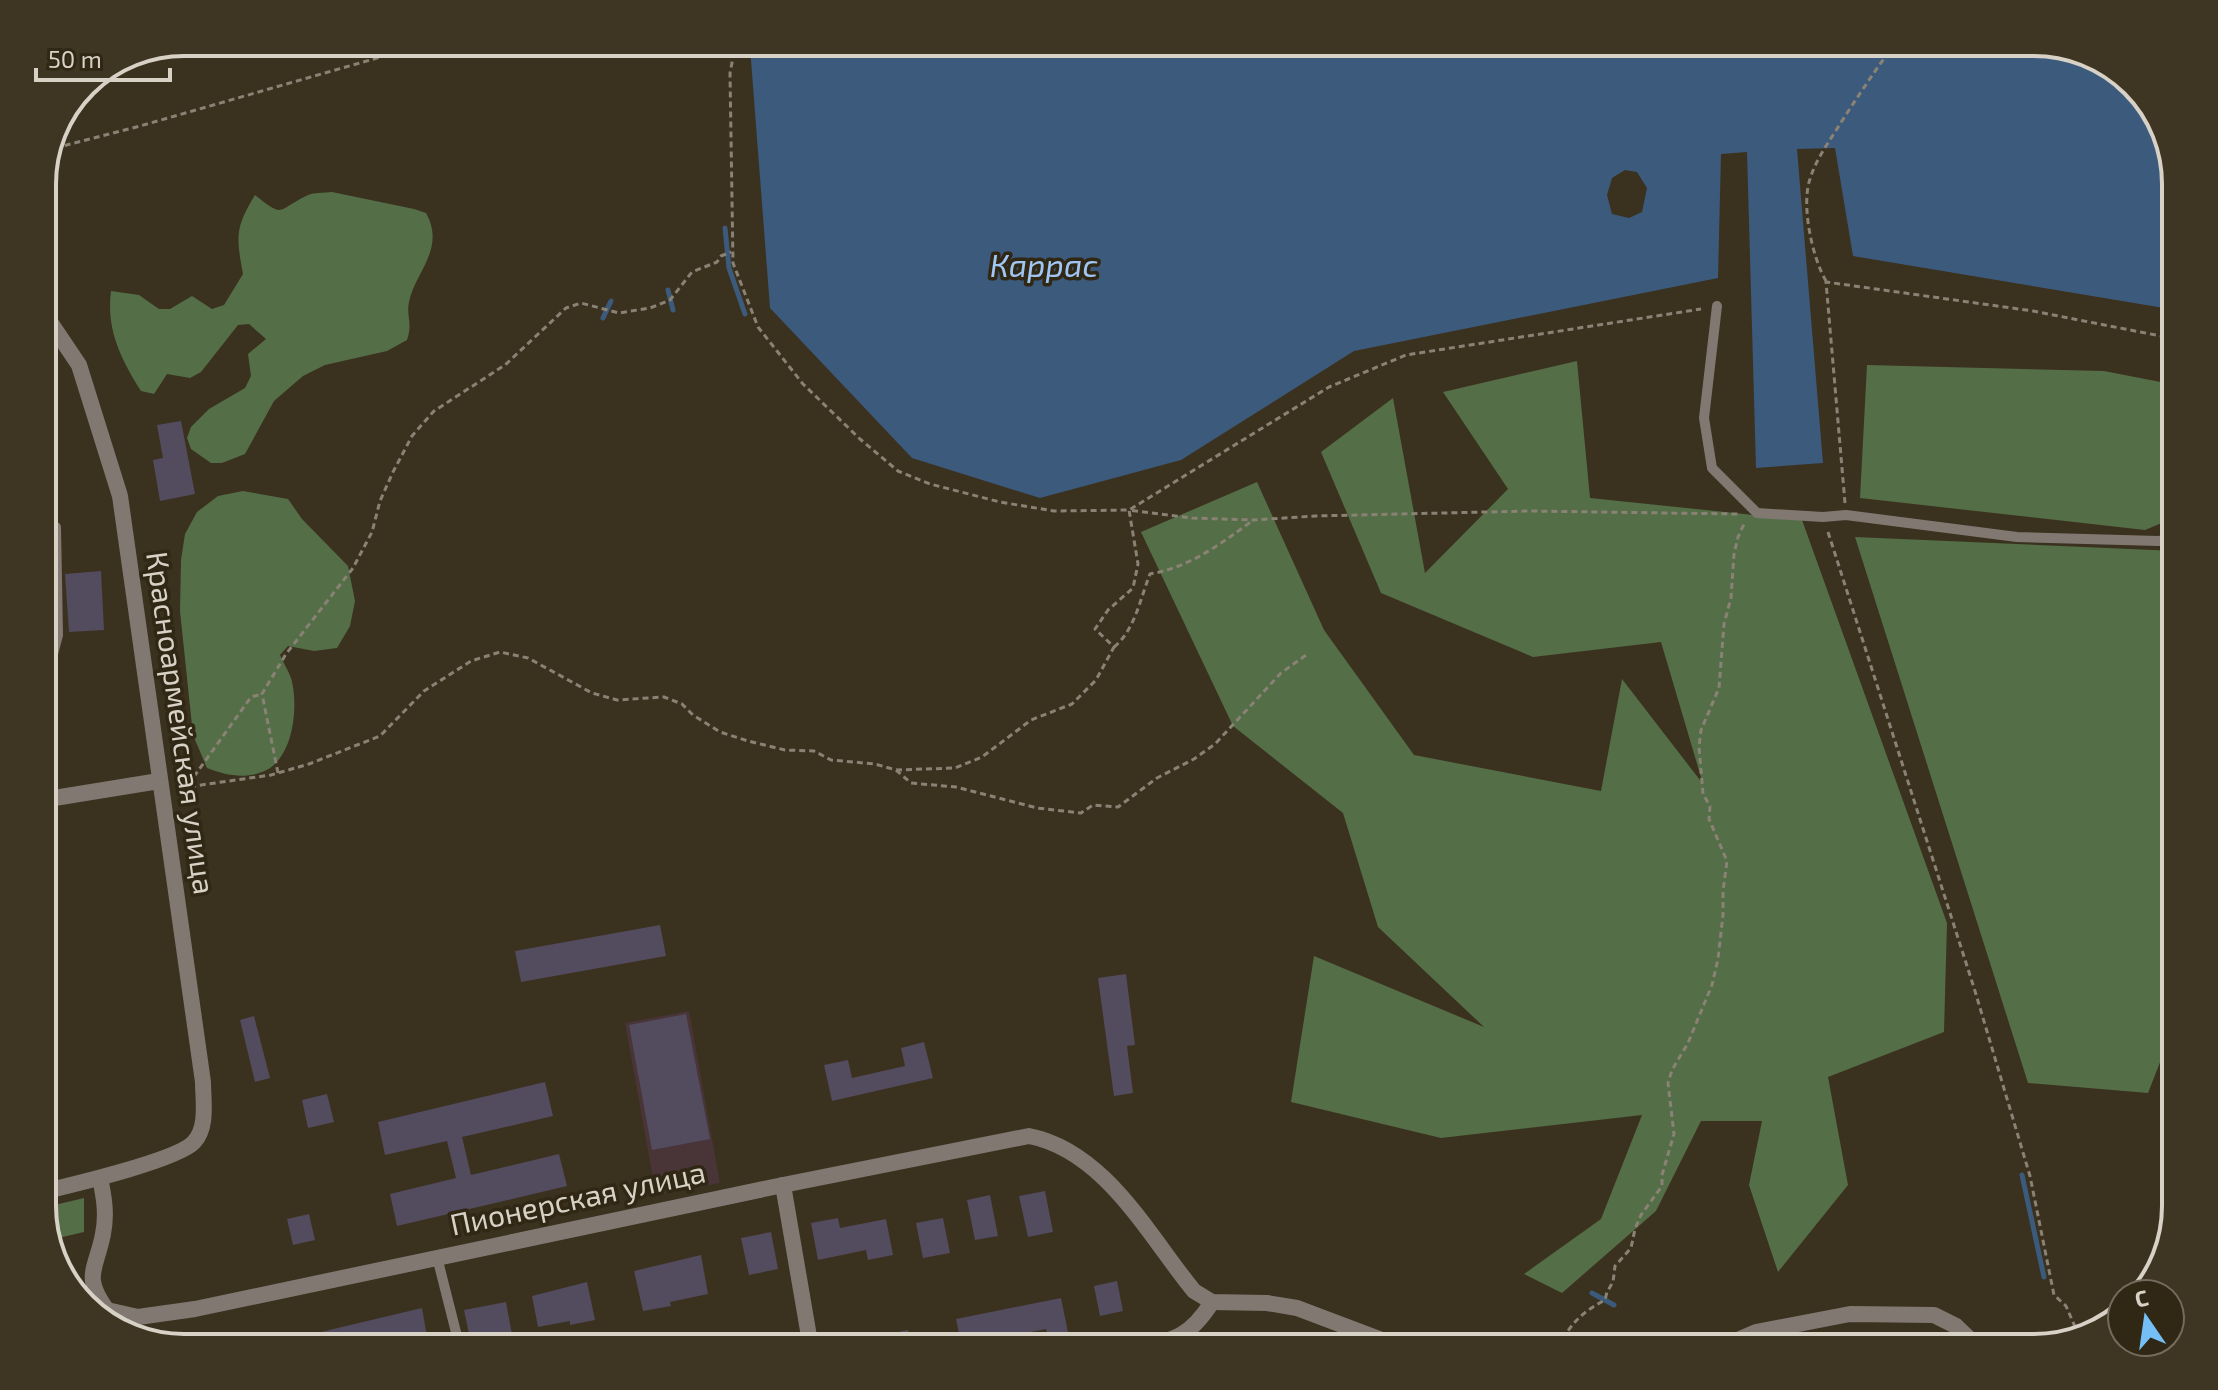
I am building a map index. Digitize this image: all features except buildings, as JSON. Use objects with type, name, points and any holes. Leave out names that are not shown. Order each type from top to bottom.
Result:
[{"type":"street","name":"Красноармейская улица","points":[[56,331],[79,365],[120,496],[203,1082],[204,1124],[195,1141],[182,1151],[100,1178]]},
{"type":"street","points":[[56,798],[160,787]]},
{"type":"street","name":"Пионерская улица","points":[[110,1311],[138,1317],[195,1309],[1029,1136],[1051,1140],[1075,1154],[1108,1181],[1194,1291],[1212,1302]]},
{"type":"street","points":[[56,1189],[100,1178]]},
{"type":"street","name":"Пионерская улица","points":[[100,1178],[106,1207],[103,1233],[91,1277],[95,1293],[105,1307]]},
{"type":"street","points":[[783,1185],[809,1334]]},
{"type":"street","points":[[1185,1334],[1199,1322],[1212,1302],[1267,1303],[1297,1308],[1366,1334]]},
{"type":"street","points":[[1751,1334],[1850,1314],[1864,1314],[1934,1315],[1964,1334]]},
{"type":"lane","points":[[1717,306],[1704,418],[1712,468],[1757,513],[1823,517],[1846,515],[2017,537],[2162,539]]},
{"type":"lane","points":[[56,527],[56,643]]},
{"type":"lane","points":[[437,1257],[456,1334]]},
{"type":"path","points":[[62,146],[384,56]]},
{"type":"path","points":[[733,56],[730,73],[732,251],[740,284],[758,327],[803,384],[898,471],[930,484],[1000,502],[1054,511],[1129,510],[1192,518],[1253,520],[1529,511],[1746,514],[1736,545],[1731,598],[1724,624],[1719,688],[1701,730],[1699,747],[1703,794],[1710,806],[1709,819],[1727,861],[1718,959],[1712,985],[1668,1083],[1674,1134],[1662,1175],[1662,1186],[1641,1215],[1631,1248],[1615,1266],[1613,1282],[1605,1300],[1584,1310],[1566,1334]]},
{"type":"path","points":[[1846,515],[1826,282],[1818,267],[1808,216],[1809,181],[1819,157],[1886,56]]},
{"type":"path","points":[[278,773],[262,694],[286,654],[353,568],[372,532],[380,501],[412,436],[434,411],[505,365],[529,339],[566,308],[581,303],[619,313],[663,303],[670,300],[692,272],[717,262],[721,256],[732,251]]},
{"type":"path","points":[[1826,282],[2033,311],[2162,336]]},
{"type":"path","points":[[1129,510],[1329,387],[1406,355],[1717,306]]},
{"type":"path","points":[[1114,647],[1095,629],[1108,610],[1133,588],[1138,564],[1129,510]]},
{"type":"path","points":[[1823,517],[2030,1176],[2054,1295],[2066,1306],[2075,1327]]},
{"type":"path","points":[[160,787],[186,787],[278,773],[380,736],[424,691],[471,661],[500,652],[528,658],[592,693],[617,700],[664,697],[682,704],[720,732],[748,741],[785,750],[814,751],[831,760],[864,762],[896,770],[955,768],[982,757],[1031,720],[1072,704],[1096,680],[1114,647],[1123,640],[1143,599],[1150,574],[1182,566],[1204,555],[1253,520]]},
{"type":"path","points":[[896,770],[911,783],[956,787],[1037,808],[1081,813],[1093,805],[1118,807],[1157,778],[1215,744],[1281,673],[1306,655]]},
{"type":"path","points":[[186,787],[251,697],[262,694]]},
{"type":"shaded area","points":[[689,1011],[720,1183],[656,1195],[625,1023]]},
{"type":"green space","points":[[332,192],[426,213],[433,238],[409,302],[407,340],[387,351],[325,365],[303,376],[274,401],[245,454],[222,463],[211,463],[191,449],[187,438],[191,427],[209,409],[245,388],[251,376],[248,354],[266,339],[249,324],[238,325],[201,372],[190,378],[167,374],[154,394],[141,391],[127,367],[113,331],[111,291],[139,295],[159,309],[170,309],[192,296],[212,309],[224,305],[243,274],[239,233],[255,195],[281,210],[309,195]]},
{"type":"green space","points":[[1577,361],[1590,498],[1802,520],[1947,923],[1944,1032],[1828,1077],[1848,1185],[1778,1272],[1749,1185],[1762,1121],[1701,1121],[1656,1211],[1562,1293],[1524,1274],[1601,1219],[1642,1115],[1441,1138],[1291,1102],[1314,956],[1484,1027],[1378,927],[1343,813],[1233,726],[1141,532],[1257,482],[1324,630],[1414,755],[1601,791],[1622,679],[1703,784],[1661,642],[1533,657],[1381,593],[1321,452],[1393,398],[1425,573],[1508,489],[1443,392]]},
{"type":"green space","points":[[1867,365],[2104,371],[2162,382],[2162,523],[2145,530],[1860,498]]},
{"type":"green space","points":[[243,491],[288,499],[302,519],[348,566],[355,601],[350,626],[337,648],[314,651],[288,646],[280,655],[293,689],[292,731],[273,766],[262,772],[241,776],[207,768],[193,735],[180,611],[185,534],[197,512],[218,496]]},
{"type":"green space","points":[[1855,537],[2162,550],[2162,1057],[2148,1093],[2028,1083]]},
{"type":"green space","points":[[84,1198],[84,1232],[60,1238],[56,1205]]},
{"type":"water","name":"Каррас","points":[[751,56],[2051,57],[2098,73],[2125,93],[2152,135],[2162,175],[2162,308],[1853,256],[1835,148],[1797,149],[1823,463],[1756,468],[1747,152],[1721,154],[1718,278],[1354,351],[1181,460],[1040,498],[912,458],[770,308]],"holes":[[[1625,170],[1637,172],[1647,188],[1642,212],[1629,218],[1612,214],[1607,195],[1612,178]]]},
{"type":"waterway","points":[[725,228],[729,268],[745,314]]},
{"type":"waterway","points":[[668,290],[673,310]]},
{"type":"waterway","points":[[603,318],[611,301]]},
{"type":"waterway","points":[[2022,1175],[2044,1277]]},
{"type":"waterway","points":[[1592,1293],[1614,1305]]}]
